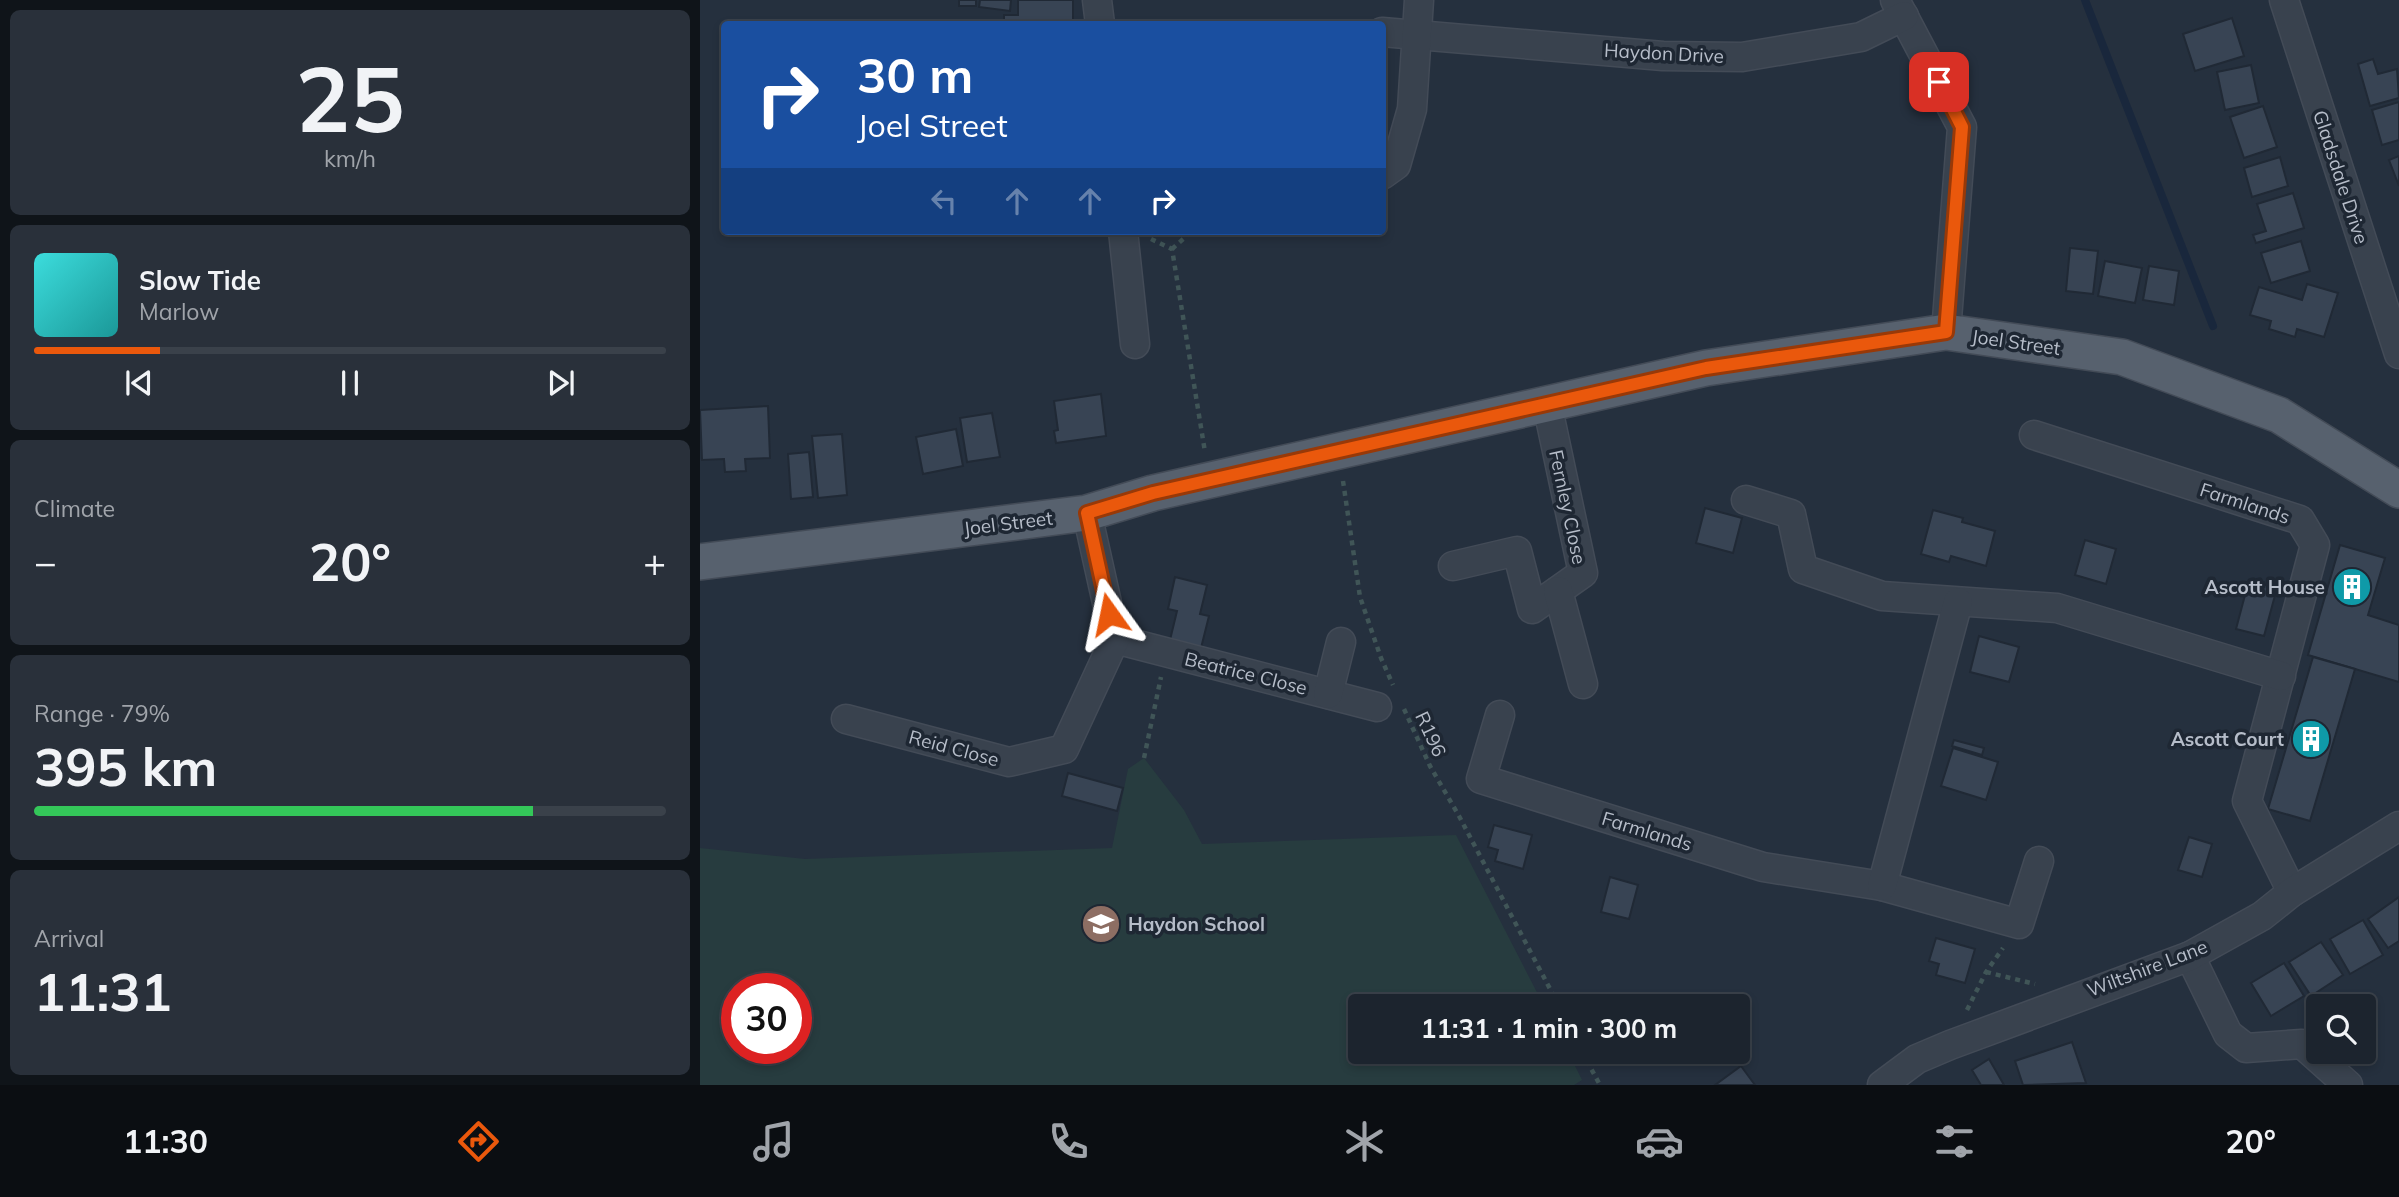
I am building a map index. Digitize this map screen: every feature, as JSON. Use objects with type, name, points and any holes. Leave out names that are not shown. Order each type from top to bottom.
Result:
[{"type":"main road","name":"Joel Street","points":[[700,562],[1087,513],[1153,493],[1706,368],[1946,332],[2123,357],[2279,415],[2399,490]]},
{"type":"street","points":[[1097,0],[1100,21]]},
{"type":"street","points":[[1386,172],[1396,165],[1412,109],[1419,0]]},
{"type":"street","name":"Gladsdale Drive","points":[[2284,0],[2399,354]]},
{"type":"street","name":"Haydon Drive","points":[[1386,32],[1662,56],[1742,57],[1861,37],[1900,8],[1962,127],[1946,332]]},
{"type":"street","points":[[1132,235],[1135,344]]},
{"type":"street","name":"Fernley Close","points":[[1453,566],[1517,551],[1532,609],[1583,573],[1547,404]]},
{"type":"street","name":"Farmlands","points":[[2034,435],[2300,520],[2315,545],[2246,801],[2292,892]]},
{"type":"street","points":[[1746,500],[1791,514],[1803,569],[1882,596],[2057,608],[2281,676]]},
{"type":"street","points":[[1087,513],[1115,639]]},
{"type":"street","points":[[1558,590],[1583,684]]},
{"type":"street","points":[[1882,886],[1958,603]]},
{"type":"street","name":"Beatrice Close","points":[[1115,639],[1328,694],[1391,700]]},
{"type":"street","name":"Reid Close","points":[[846,719],[1009,762],[1064,749],[1115,639]]},
{"type":"street","points":[[1328,694],[1341,642]]},
{"type":"street","name":"Farmlands","points":[[1500,715],[1481,779],[1763,867],[1882,886],[2019,924]]},
{"type":"street","name":"Wiltshire Lane","points":[[1882,1085],[1917,1059],[1950,1045],[2080,994],[2095,993],[2190,956],[2262,916],[2292,892],[2399,826]]},
{"type":"street","points":[[2019,924],[2039,861]]},
{"type":"street","points":[[2190,956],[2228,1034],[2246,1048],[2302,1044],[2348,1085]]},
{"type":"path","points":[[1137,235],[1172,248]]},
{"type":"path","points":[[1172,248],[1187,235]]},
{"type":"path","points":[[1172,248],[1210,481]]},
{"type":"path","name":"R196","points":[[1339,452],[1360,597],[1381,658],[1391,700],[1460,816],[1553,994]]},
{"type":"path","points":[[1144,758],[1166,652]]},
{"type":"path","points":[[1950,1045],[1986,972],[2019,924]]},
{"type":"path","points":[[1589,1064],[1600,1085]]},
{"type":"green space","name":"Haydon School","points":[[1144,758],[1184,810],[1202,844],[1456,835],[1538,994],[1348,994],[1348,1064],[1574,1064],[1582,1080],[1574,1085],[700,1085],[700,848],[805,859],[1112,848],[1128,769]]},
{"type":"building","points":[[959,0],[976,0],[976,6],[959,6]]},
{"type":"building","points":[[980,0],[1011,0],[1010,11],[979,7]]},
{"type":"building","points":[[1018,0],[1073,0],[1073,21],[1004,21],[1004,15],[1018,15]]},
{"type":"building","points":[[2232,18],[2244,56],[2195,71],[2183,34]]},
{"type":"building","points":[[2373,59],[2378,74],[2397,69],[2399,98],[2370,106],[2358,64]]},
{"type":"building","points":[[2251,65],[2259,103],[2225,110],[2217,72]]},
{"type":"building","points":[[2399,102],[2399,140],[2382,145],[2372,110]]},
{"type":"building","points":[[2263,106],[2277,147],[2244,158],[2230,117]]},
{"type":"building","points":[[2399,156],[2399,186],[2389,160]]},
{"type":"building","points":[[2280,157],[2288,186],[2252,197],[2244,168]]},
{"type":"building","points":[[2293,193],[2304,228],[2256,243],[2253,235],[2266,231],[2257,204]]},
{"type":"building","points":[[2301,241],[2310,271],[2271,283],[2261,253]]},
{"type":"building","points":[[2070,248],[2098,251],[2093,294],[2066,291]]},
{"type":"building","points":[[2105,261],[2142,268],[2135,303],[2098,296]]},
{"type":"building","points":[[2149,266],[2179,271],[2174,305],[2143,300]]},
{"type":"building","points":[[2307,284],[2338,293],[2324,337],[2297,329],[2295,337],[2269,329],[2271,321],[2250,315],[2259,287],[2302,300]]},
{"type":"building","points":[[1101,394],[1106,436],[1056,443],[1054,431],[1058,430],[1054,401]]},
{"type":"building","points":[[768,406],[770,458],[745,459],[746,471],[725,472],[724,459],[702,460],[700,410]]},
{"type":"building","points":[[992,413],[1000,457],[967,462],[960,418]]},
{"type":"building","points":[[956,429],[963,466],[923,474],[916,437]]},
{"type":"building","points":[[842,434],[847,495],[818,498],[812,436]]},
{"type":"building","points":[[809,452],[813,497],[791,499],[788,454]]},
{"type":"building","points":[[1705,508],[1742,518],[1733,553],[1696,543]]},
{"type":"building","points":[[1933,510],[1995,531],[1986,566],[1951,556],[1949,562],[1921,554]]},
{"type":"building","points":[[2085,540],[2116,549],[2106,584],[2075,575]]},
{"type":"building","name":"Ascott House","points":[[2340,545],[2385,558],[2368,615],[2399,625],[2399,682],[2308,655]]},
{"type":"building","points":[[1175,577],[1207,585],[1200,614],[1209,616],[1201,648],[1170,640],[1177,611],[1168,609]]},
{"type":"building","points":[[2249,580],[2277,588],[2264,636],[2236,629]]},
{"type":"building","points":[[1979,636],[2019,647],[2009,682],[1970,672]]},
{"type":"building","name":"Ascott Court","points":[[2313,657],[2355,669],[2310,821],[2268,809]]},
{"type":"building","points":[[1954,740],[1984,748],[1982,755],[1952,746]]},
{"type":"building","points":[[1953,748],[1998,762],[1986,800],[1941,786]]},
{"type":"building","points":[[1068,773],[1123,788],[1117,811],[1062,796]]},
{"type":"building","points":[[1494,825],[1532,835],[1523,869],[1495,861],[1498,850],[1488,847]]},
{"type":"building","points":[[2189,837],[2212,844],[2202,877],[2178,870]]},
{"type":"building","points":[[1610,877],[1638,885],[1629,919],[1601,912]]},
{"type":"building","points":[[2399,897],[2399,941],[2388,948],[2368,919]]},
{"type":"building","points":[[2363,920],[2383,955],[2350,974],[2330,939]]},
{"type":"building","points":[[1936,938],[1975,949],[1965,983],[1936,975],[1939,964],[1929,961]]},
{"type":"building","points":[[2321,942],[2343,975],[2314,994],[2310,994],[2289,962]]},
{"type":"building","points":[[2284,963],[2304,996],[2271,1016],[2251,983]]},
{"type":"building","points":[[2072,1042],[2086,1083],[2023,1085],[2015,1061]]},
{"type":"building","points":[[1989,1059],[2004,1085],[1981,1085],[1972,1070]]},
{"type":"building","points":[[1741,1066],[1755,1085],[1715,1085]]},
{"type":"waterway","points":[[2085,0],[2213,326]]},
{"type":"place","name":"Ascott House","points":[[2352,587]]},
{"type":"place","name":"Ascott Court","points":[[2311,739]]},
{"type":"place","name":"Haydon School","points":[[1101,924]]},
{"type":"route","points":[[1109,614],[1087,513],[1153,493],[1706,368],[1946,332],[1962,127],[1939,82]]}]
